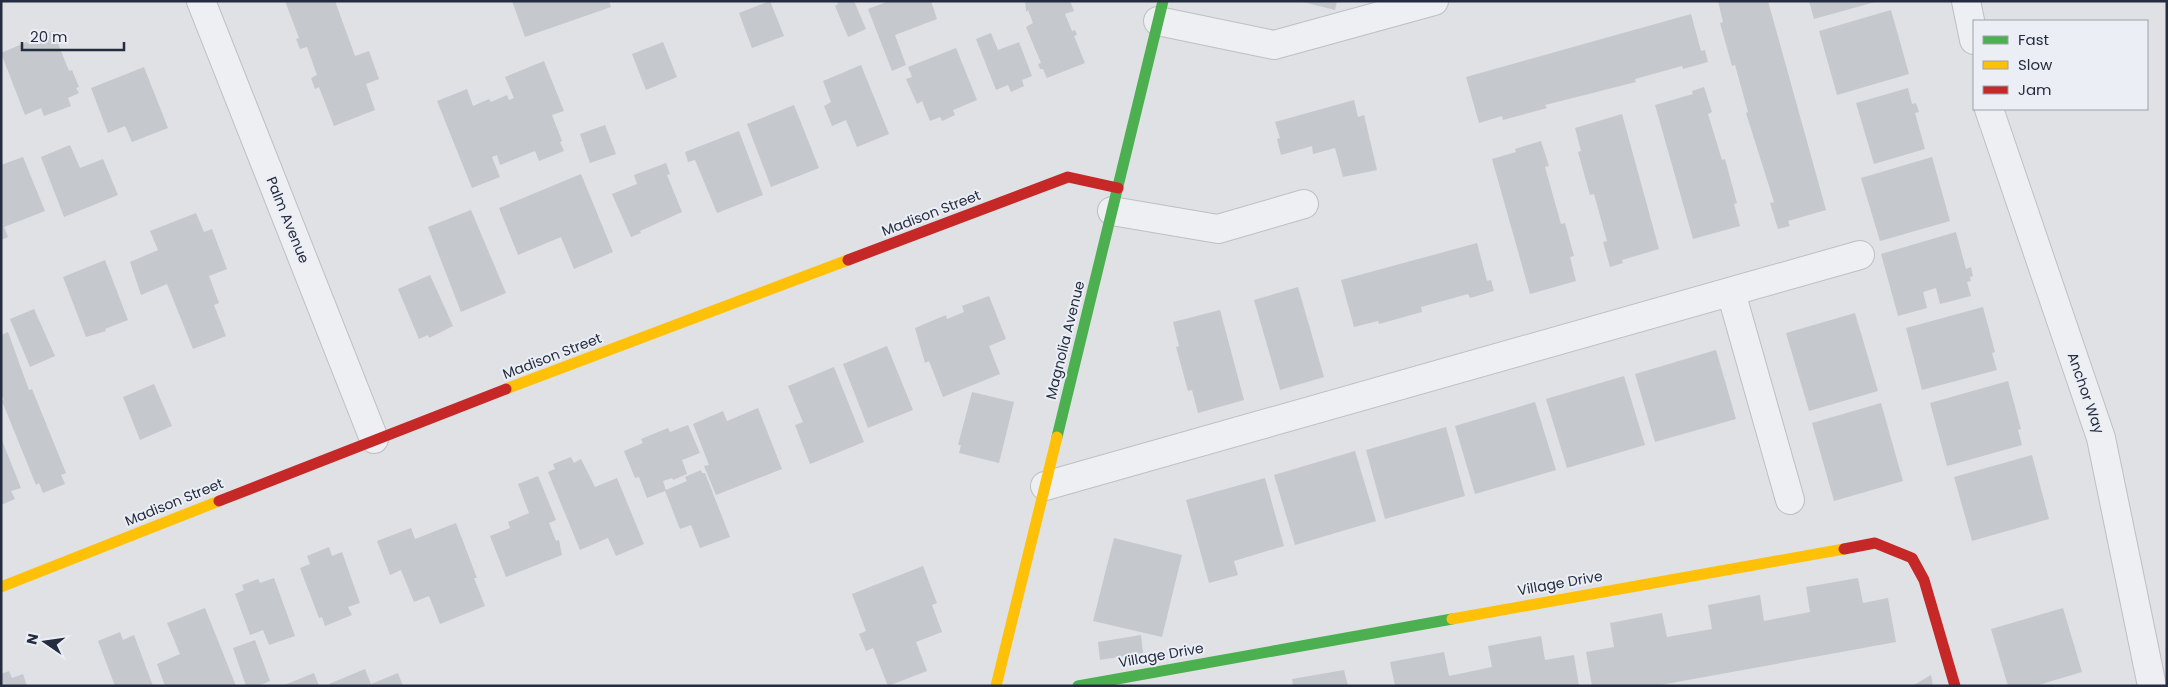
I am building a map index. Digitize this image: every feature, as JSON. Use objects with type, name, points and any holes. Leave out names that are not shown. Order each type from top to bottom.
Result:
[{"type":"street","name":"Palm Avenue","points":[[201,1],[374,439]]},
{"type":"street","points":[[1966,1],[1973,35]]},
{"type":"street","points":[[1160,11],[1274,45],[1423,3]]},
{"type":"street","name":"Magnolia Avenue","points":[[996,686],[1160,11]]},
{"type":"street","name":"Anchor Way","points":[[1990,110],[2101,438],[2152,686]]},
{"type":"street","name":"Madison Street","points":[[1,587],[374,439],[1068,177],[1115,200]]},
{"type":"street","points":[[1115,200],[1218,229],[1304,204]]},
{"type":"street","points":[[1045,486],[1860,255]]},
{"type":"street","points":[[1731,292],[1790,500]]},
{"type":"street","name":"Village Drive","points":[[1078,686],[1875,543],[1912,558],[1924,580],[1955,686]]},
{"type":"building","points":[[285,1],[335,1],[355,56],[369,51],[379,79],[366,84],[375,110],[334,126],[319,87],[315,89],[311,78],[317,75],[307,47],[300,49],[296,39],[299,38]]},
{"type":"building","points":[[512,1],[609,1],[611,7],[525,37]]},
{"type":"building","points":[[770,1],[784,36],[752,48],[739,13]]},
{"type":"building","points":[[837,1],[854,1],[866,29],[848,37],[835,6],[838,4]]},
{"type":"building","points":[[889,1],[931,1],[937,19],[895,35],[906,65],[892,71],[868,9]]},
{"type":"building","points":[[1025,1],[1070,1],[1074,11],[1065,14],[1072,31],[1075,30],[1077,35],[1074,36],[1085,63],[1047,78],[1043,69],[1040,69],[1038,64],[1041,63],[1026,27],[1033,23],[1028,10],[1026,12]]},
{"type":"building","points":[[1299,1],[1337,1],[1335,10]]},
{"type":"building","points":[[1718,1],[1768,1],[1826,210],[1788,221],[1790,226],[1778,229],[1770,203],[1774,202],[1746,113],[1748,112],[1735,65],[1732,66],[1720,23],[1723,22]]},
{"type":"building","points":[[1809,1],[1875,1],[1875,2],[1814,19]]},
{"type":"building","points":[[1891,10],[1909,74],[1837,95],[1819,31]]},
{"type":"building","points":[[1691,14],[1701,51],[1705,50],[1708,62],[1683,69],[1682,66],[1635,79],[1636,82],[1545,105],[1547,108],[1503,120],[1502,116],[1479,123],[1466,77]]},
{"type":"building","points":[[53,31],[69,71],[72,70],[79,87],[76,88],[79,93],[68,98],[71,106],[44,116],[41,108],[25,115],[1,53]]},
{"type":"building","points":[[991,33],[998,50],[1019,42],[1032,76],[1022,80],[1024,86],[1011,92],[1008,85],[996,90],[976,39]]},
{"type":"building","points":[[663,42],[677,77],[646,90],[632,54]]},
{"type":"building","points":[[956,48],[977,100],[953,110],[955,115],[942,121],[940,117],[930,121],[922,101],[917,104],[906,79],[912,77],[908,67]]},
{"type":"building","points":[[544,61],[564,111],[552,115],[564,151],[539,161],[535,151],[500,165],[497,155],[492,157],[500,177],[472,188],[437,101],[467,89],[473,106],[489,99],[491,102],[507,95],[509,100],[514,98],[505,77]]},
{"type":"building","points":[[861,65],[889,134],[857,147],[846,120],[832,126],[824,106],[831,102],[823,81]]},
{"type":"building","points":[[144,67],[168,128],[132,142],[125,126],[108,133],[91,88]]},
{"type":"building","points":[[1704,87],[1712,112],[1708,114],[1722,160],[1725,159],[1737,203],[1734,204],[1740,226],[1693,239],[1655,105],[1693,94],[1692,91]]},
{"type":"building","points":[[1908,88],[1912,104],[1916,103],[1919,112],[1915,113],[1925,149],[1874,164],[1856,103]]},
{"type":"building","points":[[1354,100],[1358,117],[1364,115],[1377,170],[1343,177],[1335,148],[1313,154],[1312,146],[1281,155],[1277,139],[1280,138],[1275,122]]},
{"type":"building","points":[[794,105],[819,168],[771,187],[747,124]]},
{"type":"building","points":[[1622,114],[1659,249],[1622,260],[1623,263],[1610,267],[1603,242],[1607,241],[1594,194],[1590,195],[1578,152],[1581,151],[1575,128]]},
{"type":"building","points":[[605,125],[616,154],[590,163],[580,134]]},
{"type":"building","points":[[739,131],[763,195],[717,213],[695,160],[688,162],[685,152]]},
{"type":"building","points":[[1541,141],[1549,166],[1545,167],[1561,224],[1565,223],[1574,256],[1570,257],[1576,281],[1530,294],[1492,159],[1516,152],[1515,149]]},
{"type":"building","points":[[70,145],[80,168],[103,159],[118,195],[64,217],[41,157]]},
{"type":"building","points":[[23,157],[45,211],[4,227],[8,237],[1,240],[1,165]]},
{"type":"building","points":[[1932,157],[1950,221],[1880,241],[1861,178]]},
{"type":"building","points":[[666,163],[670,174],[667,175],[682,212],[631,237],[612,194],[637,184],[634,175]]},
{"type":"building","points":[[581,174],[613,252],[574,269],[561,237],[518,255],[499,208]]},
{"type":"building","points":[[471,210],[506,293],[461,312],[428,227]]},
{"type":"building","points":[[196,213],[204,232],[212,229],[227,269],[209,276],[219,303],[214,305],[226,336],[193,349],[167,284],[141,295],[130,262],[158,250],[150,231]]},
{"type":"building","points":[[1956,232],[1966,269],[1971,267],[1973,276],[1970,277],[1971,281],[1967,282],[1971,296],[1940,304],[1936,288],[1923,292],[1927,308],[1898,316],[1881,254]]},
{"type":"building","points":[[1477,243],[1487,281],[1491,280],[1494,291],[1470,298],[1468,294],[1421,307],[1422,312],[1379,324],[1378,321],[1354,327],[1341,280]]},
{"type":"building","points":[[105,260],[128,320],[105,329],[106,331],[86,337],[63,277]]},
{"type":"building","points":[[430,275],[453,326],[429,338],[428,335],[419,339],[398,289]]},
{"type":"building","points":[[1298,287],[1324,377],[1280,390],[1254,300]]},
{"type":"building","points":[[989,296],[1006,339],[989,346],[1000,374],[943,397],[929,361],[925,363],[915,328],[946,315],[947,319],[964,312],[962,306]]},
{"type":"building","points":[[1983,307],[1995,352],[1992,353],[1997,370],[1922,390],[1906,328]]},
{"type":"building","points":[[34,309],[55,356],[30,367],[10,319]]},
{"type":"building","points":[[1220,310],[1244,400],[1198,413],[1192,390],[1188,391],[1176,347],[1179,346],[1173,322]]},
{"type":"building","points":[[1855,313],[1878,391],[1809,411],[1786,333]]},
{"type":"building","points":[[8,332],[29,390],[32,389],[66,473],[61,475],[65,484],[43,493],[39,483],[36,485],[2,401],[4,400],[1,394],[1,335]]},
{"type":"building","points":[[887,346],[913,410],[868,428],[843,364]]},
{"type":"building","points":[[1716,350],[1736,419],[1655,442],[1635,374]]},
{"type":"building","points":[[834,367],[864,442],[810,464],[795,425],[803,422],[788,386]]},
{"type":"building","points":[[1624,376],[1645,445],[1567,468],[1546,399]]},
{"type":"building","points":[[2008,381],[2021,429],[2018,430],[2022,445],[1947,466],[1930,403]]},
{"type":"building","points":[[154,384],[172,426],[140,440],[123,397]]},
{"type":"building","points":[[972,392],[1014,402],[999,463],[959,453],[961,445],[958,445]]},
{"type":"building","points":[[1535,402],[1556,470],[1475,494],[1455,426]]},
{"type":"building","points":[[1881,403],[1903,481],[1834,501],[1812,423]]},
{"type":"building","points":[[758,408],[782,469],[716,495],[704,466],[709,465],[693,424],[723,411],[727,421]]},
{"type":"building","points":[[688,425],[700,453],[682,460],[687,474],[673,480],[672,478],[663,481],[666,490],[687,481],[685,477],[701,470],[702,473],[705,473],[730,537],[700,548],[691,525],[680,529],[665,491],[647,498],[639,477],[635,478],[624,451],[643,443],[641,439],[668,428],[670,432]]},
{"type":"building","points":[[1446,427],[1465,496],[1385,519],[1366,450]]},
{"type":"building","points":[[1,438],[21,488],[11,491],[15,499],[1,505]]},
{"type":"building","points":[[1355,451],[1376,521],[1295,545],[1274,475]]},
{"type":"building","points":[[2032,455],[2049,519],[1972,541],[1954,477]]},
{"type":"building","points":[[571,457],[574,463],[581,459],[595,487],[617,478],[644,544],[616,556],[608,538],[580,550],[548,472],[555,469],[553,464]]},
{"type":"building","points":[[538,476],[556,520],[549,523],[556,541],[559,540],[562,555],[506,577],[490,536],[510,528],[508,522],[529,513],[518,484]]},
{"type":"building","points":[[1265,478],[1284,546],[1234,561],[1238,575],[1209,583],[1186,500]]},
{"type":"building","points":[[456,523],[477,578],[474,578],[485,606],[440,624],[429,596],[414,602],[401,570],[390,575],[377,541],[411,528],[415,539]]},
{"type":"building","points":[[1114,538],[1182,555],[1162,637],[1093,621]]},
{"type":"building","points":[[329,547],[332,556],[342,552],[360,603],[348,607],[352,615],[325,626],[322,617],[319,618],[300,568],[310,564],[307,556]]},
{"type":"building","points":[[923,566],[937,603],[932,605],[942,632],[916,642],[927,671],[888,686],[873,648],[866,651],[859,634],[866,631],[852,594]]},
{"type":"building","points":[[274,578],[295,636],[269,645],[263,630],[250,635],[235,594],[244,590],[242,585],[258,579],[260,583]]},
{"type":"building","points":[[1858,578],[1863,603],[1888,598],[1896,642],[1655,686],[1592,686],[1586,652],[1614,647],[1610,623],[1662,613],[1667,637],[1712,629],[1708,605],[1760,595],[1764,621],[1810,612],[1806,587]]},
{"type":"building","points":[[205,608],[236,686],[165,686],[157,664],[180,654],[167,623]]},
{"type":"building","points":[[2063,608],[2082,672],[2035,686],[2008,686],[1991,629]]},
{"type":"building","points":[[120,632],[123,640],[134,635],[153,686],[115,686],[98,641]]},
{"type":"building","points":[[1141,635],[1143,653],[1100,660],[1098,642]]},
{"type":"building","points":[[1541,636],[1545,660],[1574,655],[1579,686],[1395,686],[1390,662],[1444,652],[1449,676],[1492,667],[1488,646]]},
{"type":"building","points":[[255,640],[270,681],[258,686],[246,686],[233,648]]},
{"type":"building","points":[[365,669],[371,684],[398,673],[403,686],[330,686],[329,684]]},
{"type":"building","points":[[1344,670],[1348,686],[1293,686],[1292,679]]},
{"type":"building","points":[[9,671],[12,678],[23,674],[27,686],[1,686],[1,674]]},
{"type":"building","points":[[314,673],[319,686],[282,686]]},
{"type":"building","points":[[1931,675],[1933,686],[1912,686]]},
{"type":"traffic: fast","points":[[1057,437],[1163,1]]},
{"type":"traffic: fast","points":[[1078,686],[1452,619]]},
{"type":"traffic: slow","points":[[506,389],[848,260]]},
{"type":"traffic: slow","points":[[996,686],[1057,437]]},
{"type":"traffic: slow","points":[[1,587],[219,501]]},
{"type":"traffic: slow","points":[[1452,619],[1844,549]]},
{"type":"traffic: jam","points":[[848,260],[1068,177],[1118,188]]},
{"type":"traffic: jam","points":[[219,501],[506,389]]},
{"type":"traffic: jam","points":[[1844,549],[1875,543],[1912,558],[1924,580],[1955,686]]}]
